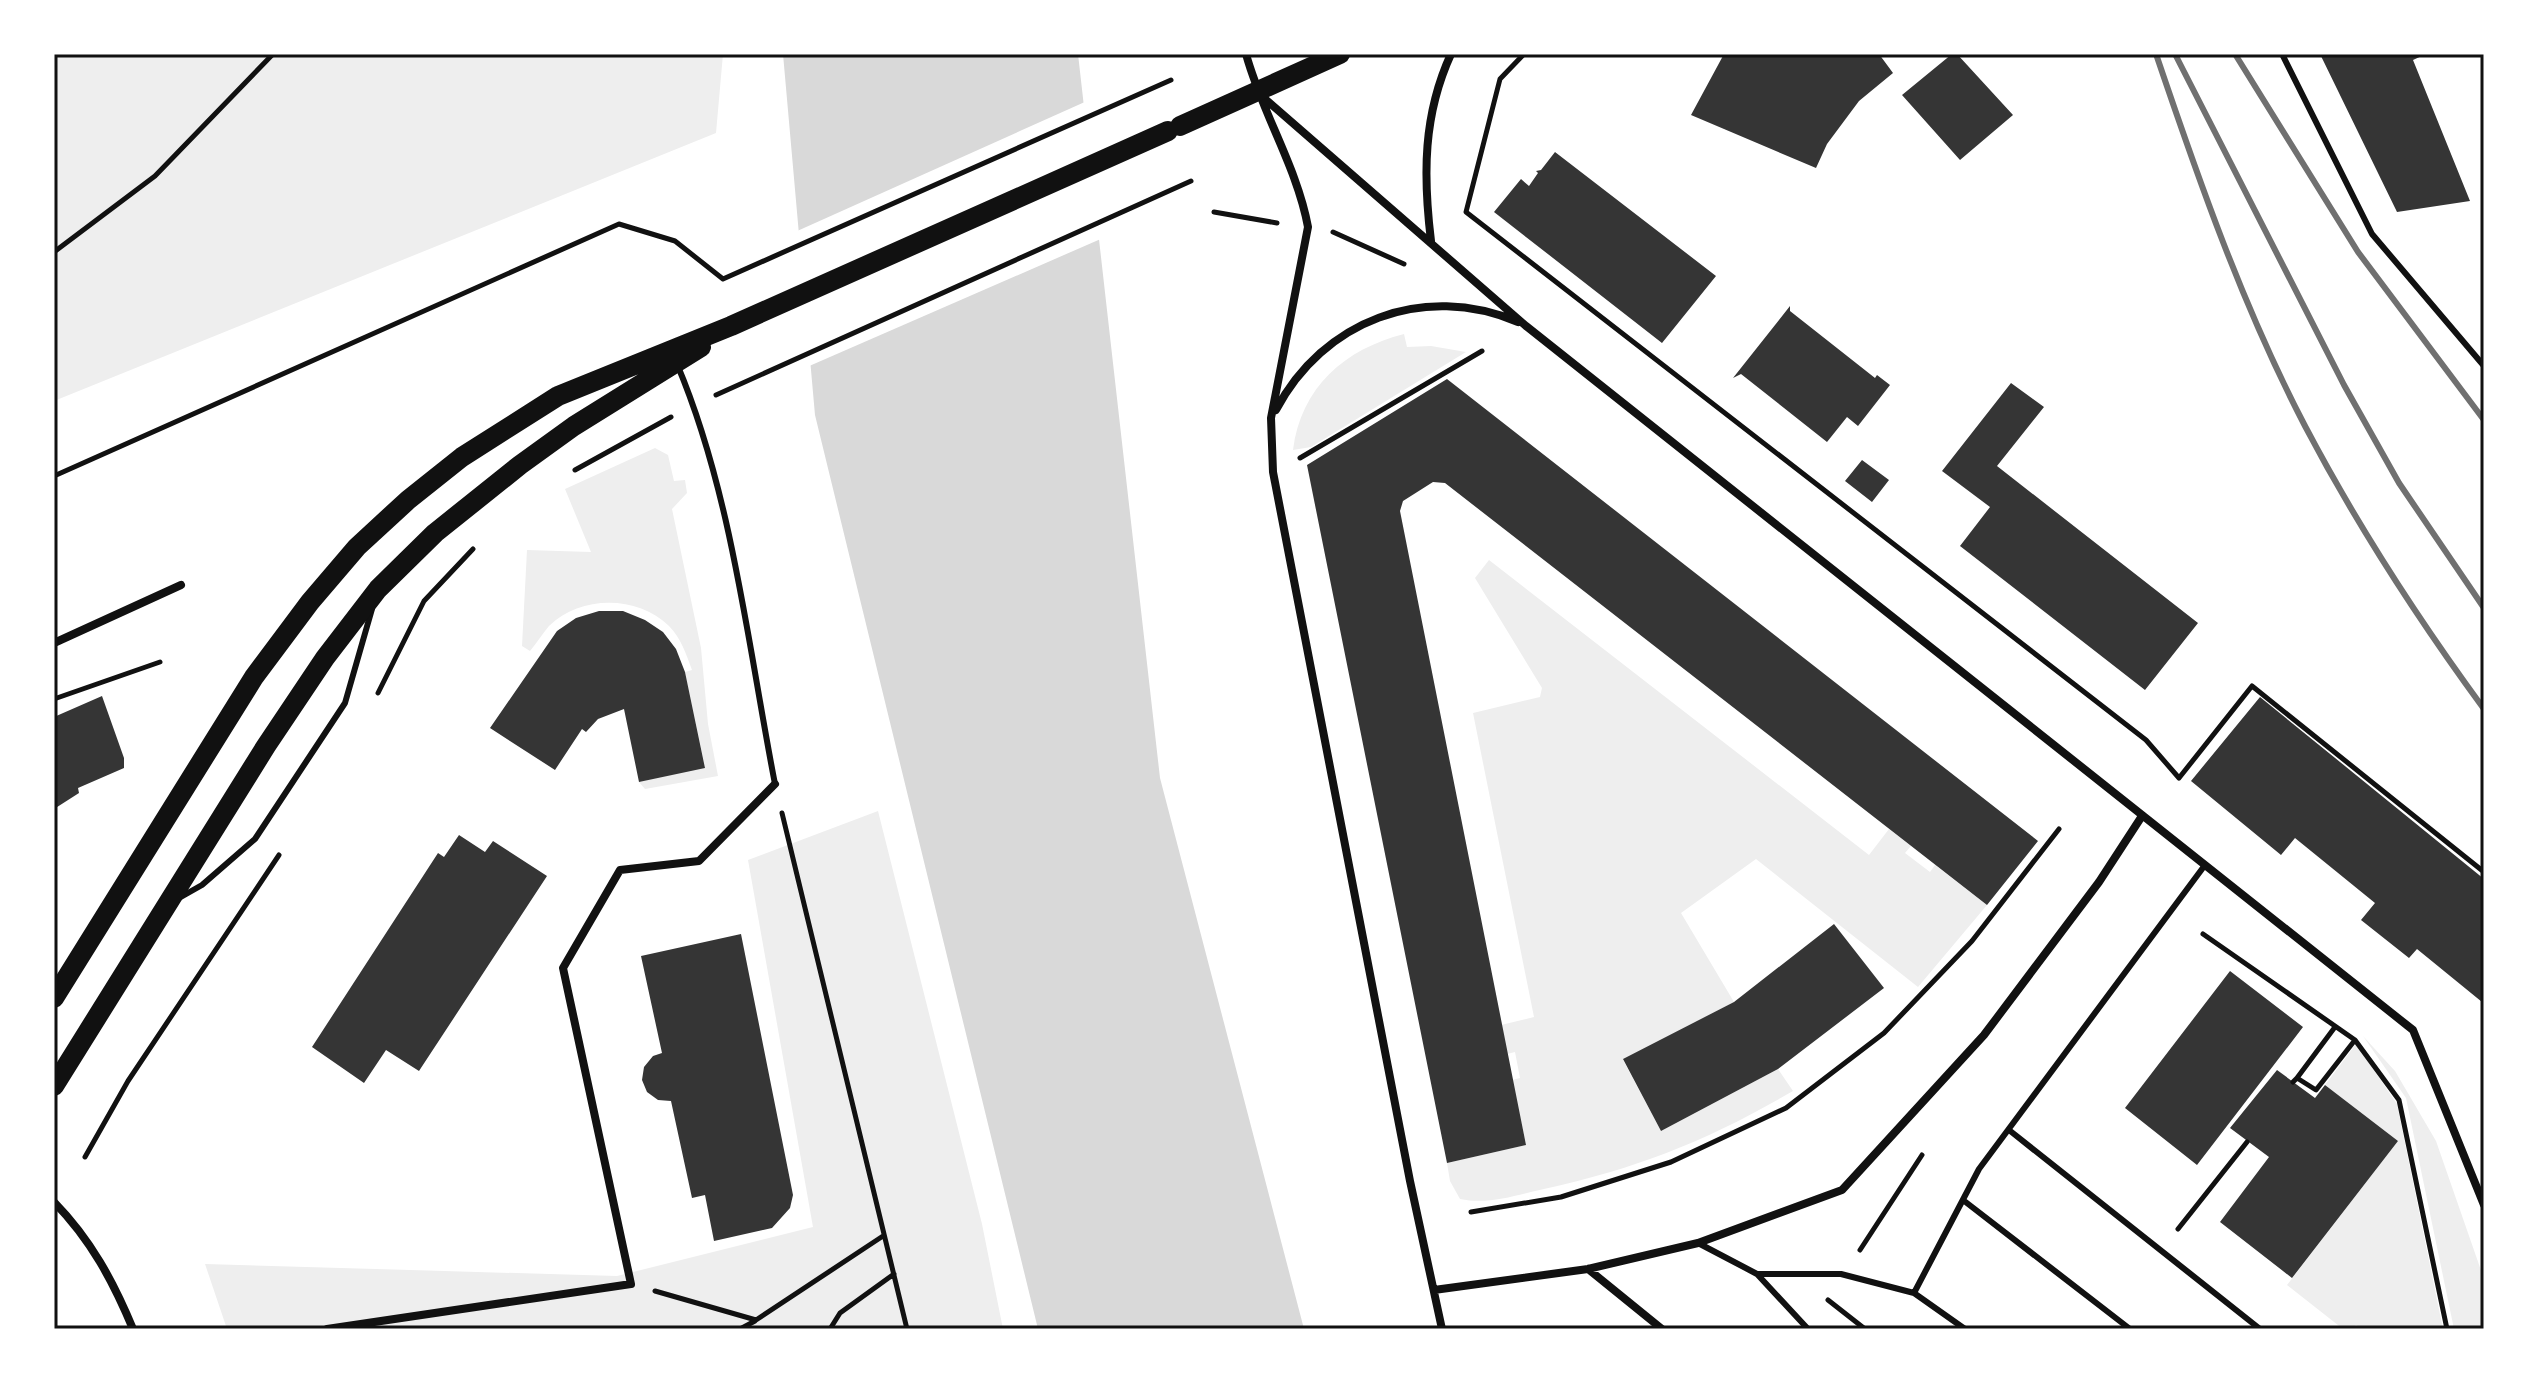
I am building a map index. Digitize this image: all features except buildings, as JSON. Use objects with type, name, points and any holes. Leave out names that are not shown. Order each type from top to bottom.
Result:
[{"type":"main road","points":[[54,998],[254,677],[310,602],[357,547],[408,500],[462,457],[558,396],[731,326],[1340,54]]},
{"type":"main road","points":[[54,1086],[325,658],[378,589],[435,533],[520,465],[574,426],[677,364],[731,326]]},
{"type":"street","points":[[1246,54],[1257,92],[1303,202],[1308,227],[1271,418],[1273,472],[1442,1329]]},
{"type":"street","points":[[1432,241],[1425,175],[1426,139],[1432,104],[1451,54]]},
{"type":"street","points":[[1257,92],[1432,241],[1526,326],[2413,1030],[2484,1205]]},
{"type":"street","points":[[1271,418],[1287,388],[1309,360],[1335,338],[1365,321],[1397,310],[1429,305],[1463,306],[1495,313],[1526,326]]},
{"type":"street","points":[[54,643],[181,585]]},
{"type":"street","points":[[327,1329],[631,1284],[563,968],[620,870],[699,861],[775,784]]},
{"type":"street","points":[[1434,1290],[1588,1269],[1698,1243],[1842,1190],[1984,1035],[2099,882],[2142,816]]},
{"type":"street","points":[[54,1202],[89,1241],[112,1279],[133,1329]]},
{"type":"street","points":[[1588,1269],[1662,1329]]},
{"type":"lane","points":[[2282,54],[2372,234],[2484,366]]},
{"type":"lane","points":[[677,364],[694,405],[720,496],[775,784]]},
{"type":"lane","points":[[166,905],[202,885],[255,839],[345,703],[378,589]]},
{"type":"lane","points":[[1914,1293],[1979,1169],[2205,865]]},
{"type":"lane","points":[[2009,1130],[2260,1329]]},
{"type":"lane","points":[[1963,1200],[2130,1329]]},
{"type":"lane","points":[[1698,1243],[1757,1274],[1808,1329]]},
{"type":"lane","points":[[1757,1274],[1841,1274],[1914,1293],[1965,1329]]},
{"type":"path","points":[[54,252],[155,176],[273,54]]},
{"type":"path","points":[[1524,54],[1500,79],[1466,212],[2146,740],[2179,778],[2252,686],[2484,872]]},
{"type":"path","points":[[54,476],[619,224],[675,241],[723,279],[1171,80]]},
{"type":"path","points":[[561,477],[694,405],[1191,181]]},
{"type":"path","points":[[1214,212],[1277,223]]},
{"type":"path","points":[[1329,230],[1404,264]]},
{"type":"path","points":[[1295,461],[1482,351]]},
{"type":"path","points":[[375,700],[424,601],[482,539]]},
{"type":"path","points":[[54,699],[160,662]]},
{"type":"path","points":[[775,784],[907,1329]]},
{"type":"path","points":[[1471,1212],[1561,1197],[1671,1162],[1786,1108],[1884,1033],[1972,941],[2059,829]]},
{"type":"path","points":[[85,1157],[128,1081],[284,847]]},
{"type":"path","points":[[2203,934],[2355,1040],[2399,1100],[2447,1329]]},
{"type":"path","points":[[2335,1027],[2295,1080],[2316,1090],[2355,1040]]},
{"type":"path","points":[[2178,1229],[2247,1142]]},
{"type":"path","points":[[1860,1250],[1922,1155]]},
{"type":"path","points":[[740,1329],[883,1236]]},
{"type":"path","points":[[830,1329],[840,1313],[894,1274]]},
{"type":"path","points":[[631,1284],[756,1320]]},
{"type":"path","points":[[1823,1296],[1865,1329]]},
{"type":"shaded area","points":[[54,54],[723,54],[716,133],[54,401]]},
{"type":"shaded area","points":[[783,54],[1078,54],[1160,778],[1304,1329],[1038,1329],[815,415]]},
{"type":"shaded area","points":[[1404,334],[1407,347],[1431,346],[1466,352],[1311,447],[1293,450],[1305,407],[1329,374],[1363,350]]},
{"type":"shaded area","points":[[655,448],[668,455],[674,481],[685,480],[687,493],[672,509],[701,648],[708,724],[718,776],[645,789],[639,782],[705,767],[685,672],[692,670],[683,646],[669,626],[656,616],[625,604],[593,604],[562,616],[549,626],[530,651],[522,646],[527,550],[591,552],[565,489]]},
{"type":"shaded area","points":[[1489,560],[1869,855],[1889,829],[1911,846],[1905,853],[1930,872],[1935,865],[1987,905],[1918,987],[1756,859],[1681,913],[1734,1002],[1623,1060],[1661,1131],[1778,1069],[1793,1091],[1732,1124],[1642,1162],[1579,1181],[1492,1200],[1471,1201],[1460,1199],[1450,1181],[1447,1163],[1526,1145],[1512,1080],[1520,1078],[1515,1052],[1507,1054],[1501,1025],[1534,1017],[1473,713],[1540,697],[1542,688],[1475,578]]},
{"type":"shaded area","points":[[878,811],[982,1224],[1003,1329],[227,1329],[205,1264],[617,1276],[813,1227],[748,860]]},
{"type":"shaded area","points":[[2363,1036],[2395,1071],[2436,1141],[2484,1279],[2484,1329],[2454,1329],[2406,1098]]},
{"type":"shaded area","points":[[2356,1044],[2397,1104],[2443,1329],[2362,1329],[2356,1325],[2352,1329],[2343,1329],[2287,1285],[2398,1141],[2325,1085]]},
{"type":"pier","points":[[1087,101],[1103,238],[807,367],[795,232]]},
{"type":"railway","points":[[2156,54],[2242,289],[2305,426],[2389,571],[2484,709]]},
{"type":"railway","points":[[2175,54],[2344,385],[2399,483],[2484,608]]},
{"type":"railway","points":[[2235,54],[2358,252],[2484,420]]}]
